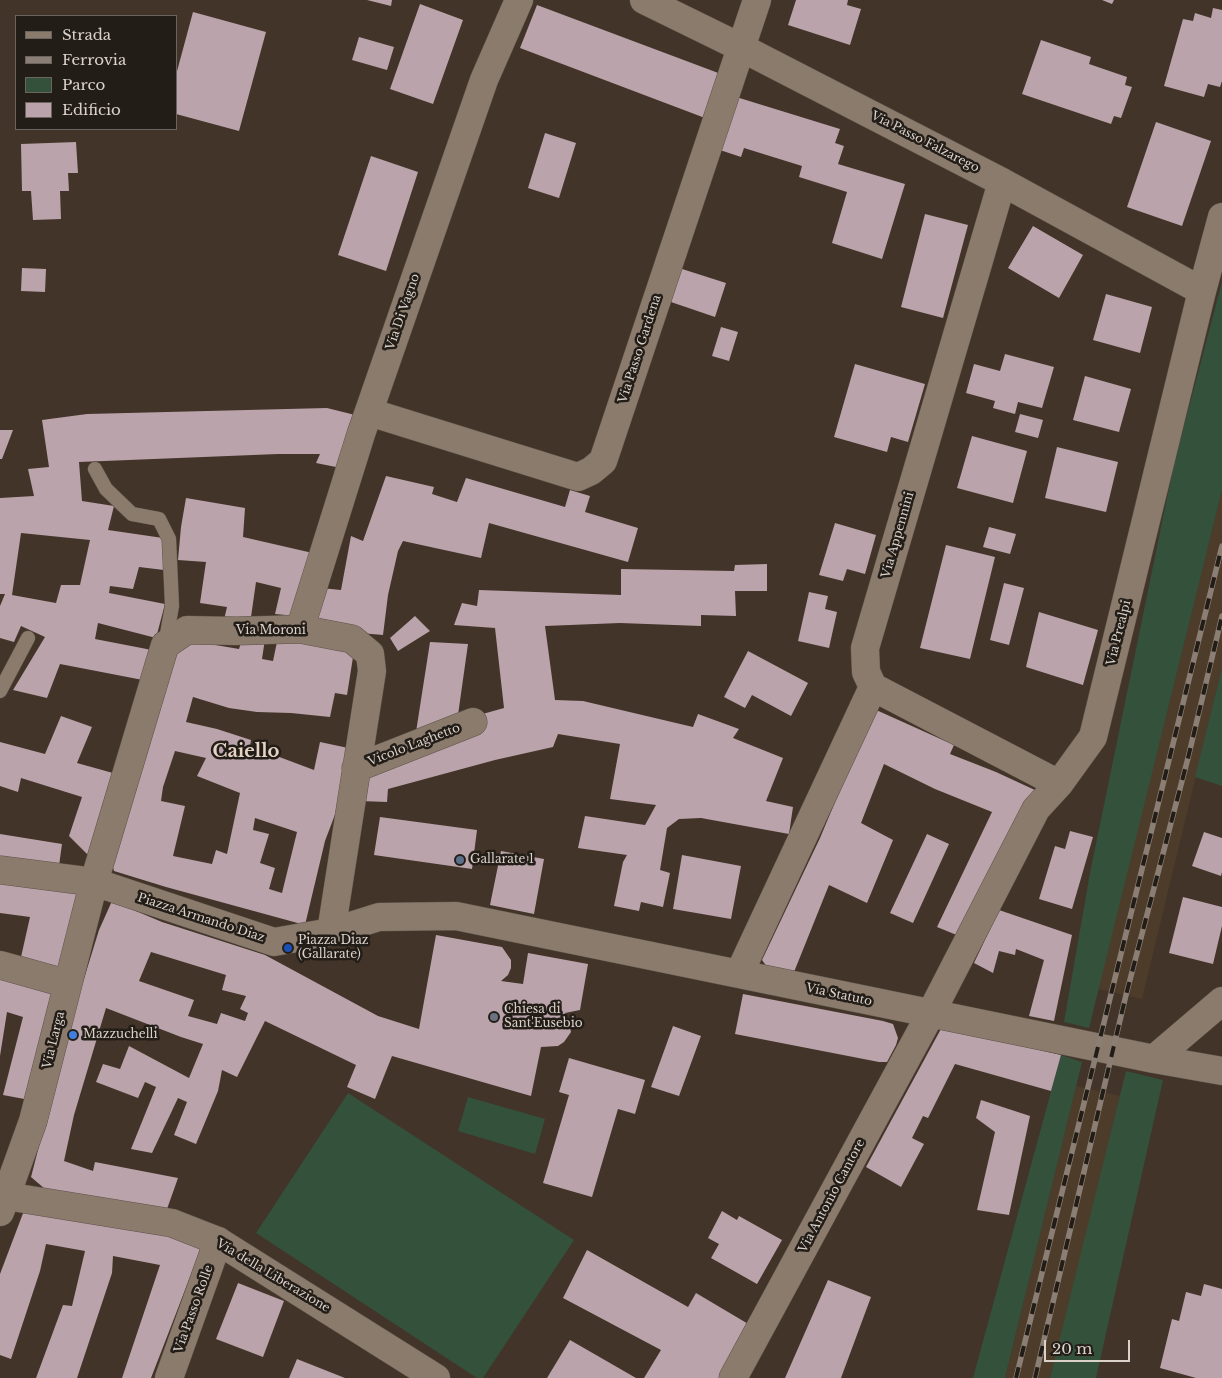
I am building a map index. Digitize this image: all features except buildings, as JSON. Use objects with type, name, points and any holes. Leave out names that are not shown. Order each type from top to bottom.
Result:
[{"type":"street","name":"Via Di Vagno","points":[[300,629],[369,412],[484,80],[519,0]]},
{"type":"street","name":"Via Passo Falzarego","points":[[644,0],[740,47],[1002,182],[1202,290]]},
{"type":"street","name":"Via Passo Gardena","points":[[369,412],[578,478],[591,471],[603,461],[757,0]]},
{"type":"street","name":"Via Appennini","points":[[873,687],[866,672],[865,648],[1002,182]]},
{"type":"street","name":"Via Prealpi","points":[[931,1013],[1036,809],[1059,784],[1093,737],[1202,290],[1222,217]]},
{"type":"street","name":"Via Moroni","points":[[165,645],[187,630],[300,629],[352,639],[370,654],[372,671],[331,932]]},
{"type":"street","points":[[94,882],[165,645]]},
{"type":"street","points":[[739,974],[873,687],[1059,784]]},
{"type":"street","name":"Vicolo Laghetto","points":[[356,768],[473,722]]},
{"type":"street","name":"Piazza Armando Diaz","points":[[0,870],[94,882],[274,942],[331,932],[379,917],[456,916]]},
{"type":"street","name":"Via Larga","points":[[3,1204],[33,1122],[94,882]]},
{"type":"street","name":"Via Statuto","points":[[456,916],[1154,1059],[1222,1071]]},
{"type":"street","points":[[0,965],[68,984]]},
{"type":"street","points":[[1154,1059],[1222,1001]]},
{"type":"street","name":"Via Antonio Cantore","points":[[733,1378],[931,1013]]},
{"type":"street","name":"Via della Liberazione","points":[[3,1204],[172,1223],[218,1241],[436,1378]]},
{"type":"street","name":"Via Passo Rolle","points":[[169,1378],[218,1241]]},
{"type":"lane","points":[[95,469],[106,489],[132,514],[159,519],[169,539],[172,606],[165,645]]},
{"type":"lane","points":[[0,691],[28,638]]},
{"type":"shaded area","points":[[1222,490],[1222,668],[1142,999],[1098,989]]},
{"type":"shaded area","points":[[1076,1086],[1120,1096],[1084,1245],[1050,1378],[1005,1378]]},
{"type":"green space","points":[[1222,282],[1222,490],[1089,1028],[1064,1022],[1090,873],[1174,464]]},
{"type":"green space","points":[[1222,668],[1222,786],[1195,777]]},
{"type":"green space","points":[[1061,1055],[1082,1062],[1005,1378],[973,1378]]},
{"type":"green space","points":[[1126,1071],[1163,1080],[1096,1378],[1050,1378]]},
{"type":"green space","points":[[348,1093],[574,1240],[483,1378],[477,1378],[256,1233]]},
{"type":"green space","points":[[468,1097],[545,1119],[535,1154],[458,1131]]},
{"type":"railway","points":[[1016,1378],[1222,546]]},
{"type":"railway","points":[[1035,1378],[1126,995],[1188,758],[1222,616]]},
{"type":"place","name":"Gallarate 1","points":[[460,860]]},
{"type":"place","name":"Piazza Diaz (Gallarate)","points":[[288,948]]},
{"type":"place","name":"Chiesa di Sant'Eusebio","points":[[494,1017]]},
{"type":"place","name":"Mazzuchelli","points":[[73,1035]]},
{"type":"district","name":"Caiello","points":[[246,752]]}]
